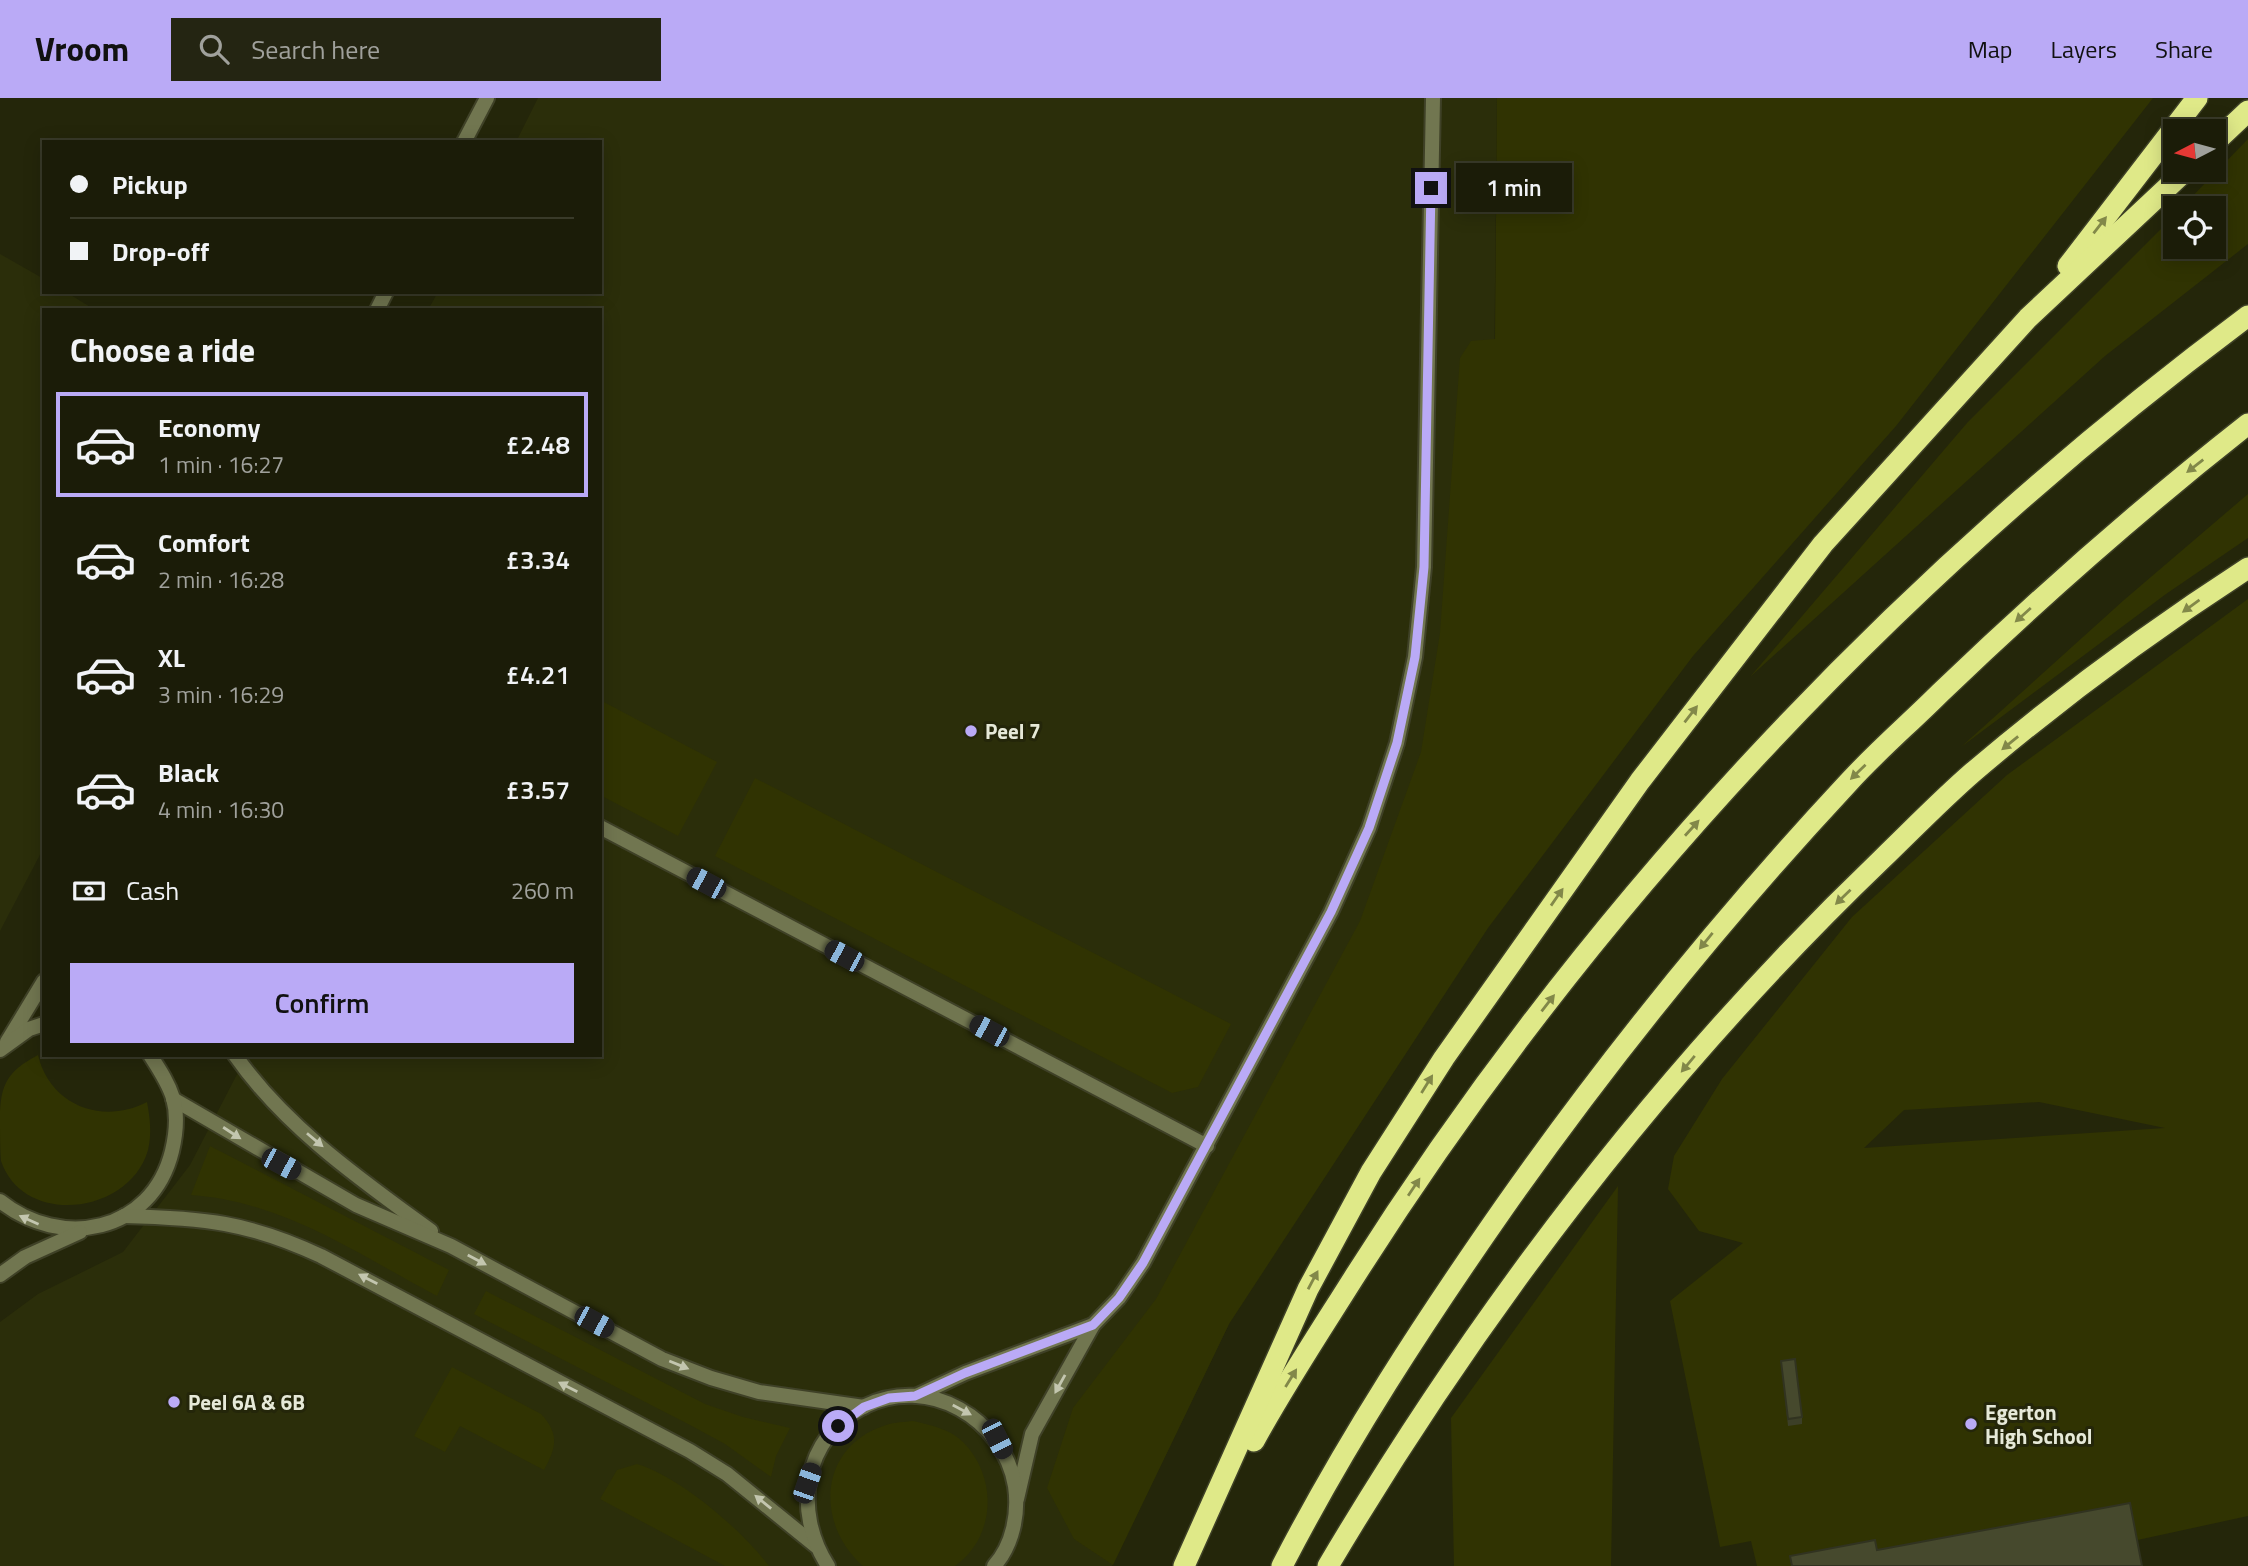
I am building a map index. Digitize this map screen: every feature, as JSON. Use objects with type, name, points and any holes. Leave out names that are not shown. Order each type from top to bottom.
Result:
[{"type":"highway","points":[[2028,318],[2197,98]]},
{"type":"highway","points":[[2226,132],[2248,111]]},
{"type":"highway","points":[[1185,1566],[1308,1289],[1371,1172],[1444,1058],[1640,781],[1823,544],[2028,318],[2173,182]]},
{"type":"highway","points":[[1185,1566],[1271,1410],[1379,1238],[1471,1102],[1592,946],[1690,829],[1796,715],[1941,571],[2052,473],[2177,369],[2248,316]]},
{"type":"highway","points":[[1282,1566],[1321,1490],[1434,1306],[1585,1092],[1713,933],[1851,780],[2000,635],[2153,499],[2248,424]]},
{"type":"highway","points":[[1328,1566],[1397,1453],[1534,1257],[1624,1138],[1726,1018],[1837,902],[1971,774],[2084,683],[2248,568]]},
{"type":"street","points":[[465,140],[487,98]]},
{"type":"street","points":[[994,1566],[1013,1530],[1032,1434],[1093,1325],[1119,1298],[1143,1263],[1331,912],[1369,828],[1397,743],[1415,657],[1424,567],[1433,98]]},
{"type":"street","points":[[602,828],[1207,1146]]},
{"type":"street","points":[[3,1046],[42,984]]},
{"type":"street","points":[[3,1046],[42,1025]]},
{"type":"street","points":[[0,1275],[25,1257],[124,1216],[150,1195],[168,1166],[176,1133],[173,1099],[164,1075],[151,1057]]},
{"type":"street","points":[[236,1057],[252,1079],[294,1123],[364,1182],[451,1246]]},
{"type":"street","points":[[173,1099],[356,1205],[451,1246],[662,1359],[711,1378],[759,1392],[864,1407]]},
{"type":"street","points":[[0,1201],[38,1224],[63,1230],[88,1229]]},
{"type":"street","points":[[124,1216],[203,1218],[262,1232],[321,1256],[690,1451],[727,1474],[816,1546]]},
{"type":"street","points":[[915,1396],[965,1373],[1093,1325]]},
{"type":"street","points":[[828,1566],[816,1546],[806,1516],[807,1483],[818,1452],[838,1426],[864,1407],[889,1398],[915,1396],[947,1402],[975,1417],[997,1439],[1012,1468],[1017,1499]]},
{"type":"shaded area","points":[[538,98],[1497,98],[1490,746],[1229,1324],[1112,1566],[0,1566],[0,1322],[38,1294],[123,1252],[190,1165],[246,1057],[602,1057],[602,308],[429,308],[437,294],[602,294],[602,140],[517,140]]},
{"type":"shaded area","points":[[1497,98],[2153,98],[1896,426],[1693,656],[1488,928],[1229,1324],[1113,1565],[1074,1539],[1047,1488],[1073,1408],[1156,1299],[1360,921],[1421,752],[1440,633],[1460,358],[1471,341],[1495,339]]},
{"type":"shaded area","points":[[2248,139],[2248,244],[2105,356],[1750,677],[1967,423],[2163,227],[2163,259],[2226,259],[2226,196],[2193,196],[2206,182],[2226,182],[2226,162]]},
{"type":"shaded area","points":[[0,254],[42,278],[42,294],[69,294],[92,308],[42,308],[42,851],[0,931]]},
{"type":"shaded area","points":[[2248,494],[2248,538],[2166,594],[1961,747],[2124,600]]},
{"type":"shaded area","points":[[2248,599],[2248,1516],[2133,1541],[1847,1566],[1757,1566],[1751,1541],[1720,1547],[1670,1301],[1743,1243],[1699,1231],[1668,1189],[1674,1156],[1722,1079],[1852,917],[2007,775]],"holes":[[[2039,1102],[2165,1128],[1864,1148],[1904,1110]]]},
{"type":"shaded area","points":[[602,701],[717,762],[678,836],[602,796]]},
{"type":"shaded area","points":[[755,778],[1231,1024],[1198,1087],[1172,1093],[715,856]]},
{"type":"shaded area","points":[[38,1055],[44,1073],[54,1087],[80,1106],[113,1112],[147,1102],[150,1126],[148,1150],[137,1172],[121,1188],[100,1199],[76,1205],[53,1204],[31,1197],[13,1182],[1,1161],[0,1106],[4,1087],[19,1067]]},
{"type":"shaded area","points":[[210,1146],[449,1270],[437,1296],[319,1232],[288,1219],[257,1207],[191,1195]]},
{"type":"shaded area","points":[[1618,1186],[1611,1566],[1454,1566],[1451,1418]]},
{"type":"shaded area","points":[[486,1291],[705,1404],[743,1417],[790,1428],[776,1456],[771,1477],[725,1444],[474,1314]]},
{"type":"shaded area","points":[[452,1367],[541,1414],[551,1428],[554,1441],[544,1470],[460,1426],[445,1452],[414,1436]]},
{"type":"shaded area","points":[[913,1421],[952,1434],[963,1442],[974,1456],[987,1489],[985,1523],[969,1554],[955,1566],[863,1566],[847,1548],[836,1529],[831,1508],[831,1487],[836,1468],[847,1450],[864,1435],[886,1425]]},
{"type":"shaded area","points":[[637,1464],[691,1492],[727,1521],[769,1566],[725,1566],[600,1499],[617,1470]]},
{"type":"building","points":[[1795,1359],[1802,1417],[1788,1419],[1781,1361]]},
{"type":"building","points":[[2130,1503],[2142,1566],[1792,1566],[1790,1556],[1875,1540],[1877,1550]]},
{"type":"place","name":"Peel 7","points":[[971,731]]},
{"type":"place","name":"Peel 6A & 6B","points":[[174,1402]]},
{"type":"place","name":"Egerton High School","points":[[1971,1424]]},
{"type":"route","points":[[838,1426],[864,1407],[889,1398],[915,1396],[965,1373],[1093,1325],[1119,1298],[1143,1263],[1331,912],[1369,828],[1397,743],[1415,657],[1424,567],[1429,460],[1431,188]]}]
